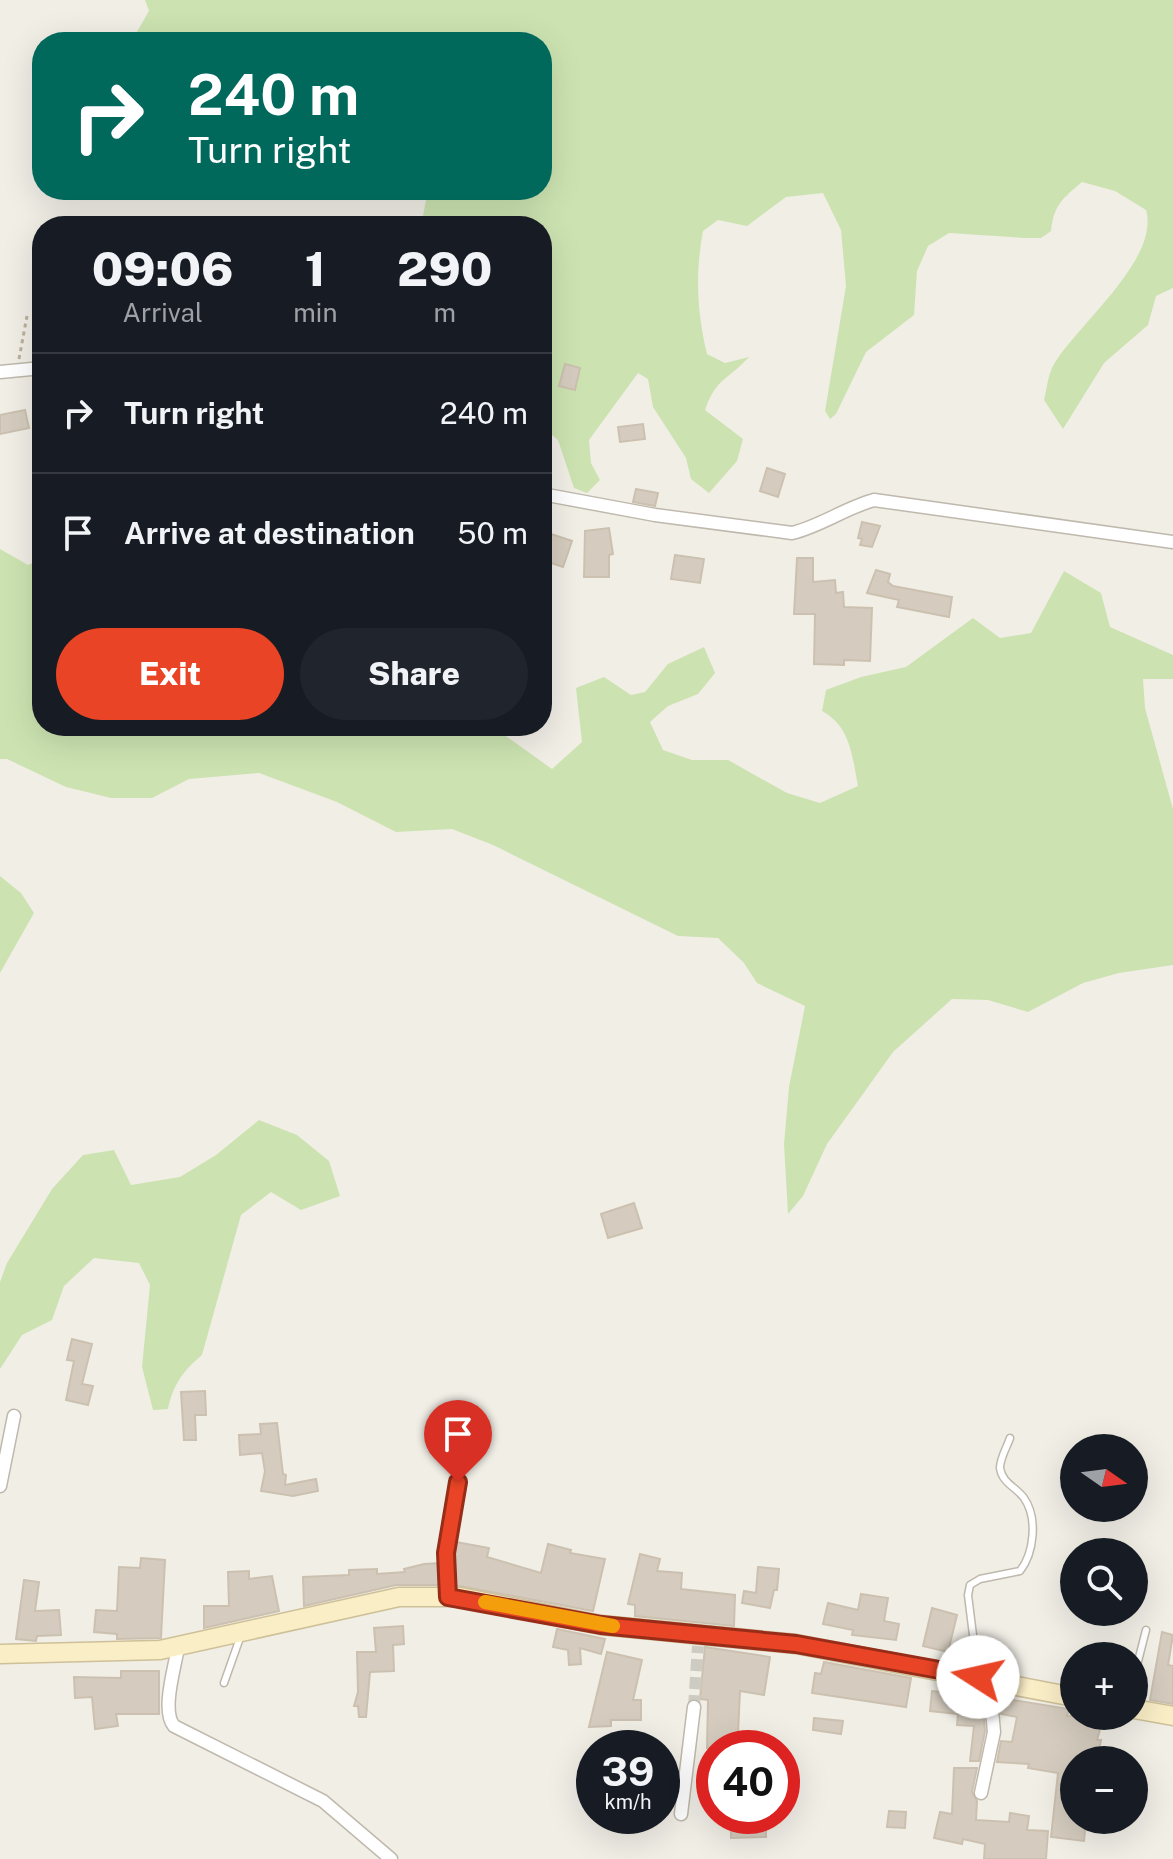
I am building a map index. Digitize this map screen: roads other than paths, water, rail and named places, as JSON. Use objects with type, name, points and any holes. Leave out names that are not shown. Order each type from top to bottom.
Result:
[{"type":"street","points":[[0,372],[32,369]]},
{"type":"street","points":[[552,496],[655,515],[792,533],[814,527],[857,505],[874,500],[1173,542]]},
{"type":"street","points":[[0,1486],[14,1416]]},
{"type":"street","points":[[0,1654],[160,1650],[399,1597],[448,1597],[698,1640],[796,1644],[1060,1694]]},
{"type":"street","points":[[178,1647],[167,1709],[174,1726],[323,1801],[391,1859]]},
{"type":"street","points":[[981,1793],[994,1732],[984,1678]]},
{"type":"street","points":[[681,1814],[694,1707]]},
{"type":"street","points":[[1148,1712],[1173,1716]]},
{"type":"lane","points":[[984,1678],[968,1595],[970,1585],[980,1579],[1020,1571],[1029,1560],[1032,1541],[1031,1515],[1024,1498],[1004,1480],[1000,1471],[1000,1462],[1010,1438]]},
{"type":"lane","points":[[448,1597],[446,1553],[458,1482]]},
{"type":"lane","points":[[1143,1642],[1146,1630]]},
{"type":"lane","points":[[224,1683],[242,1631]]},
{"type":"tunnel","points":[[694,1707],[698,1646]]}]
